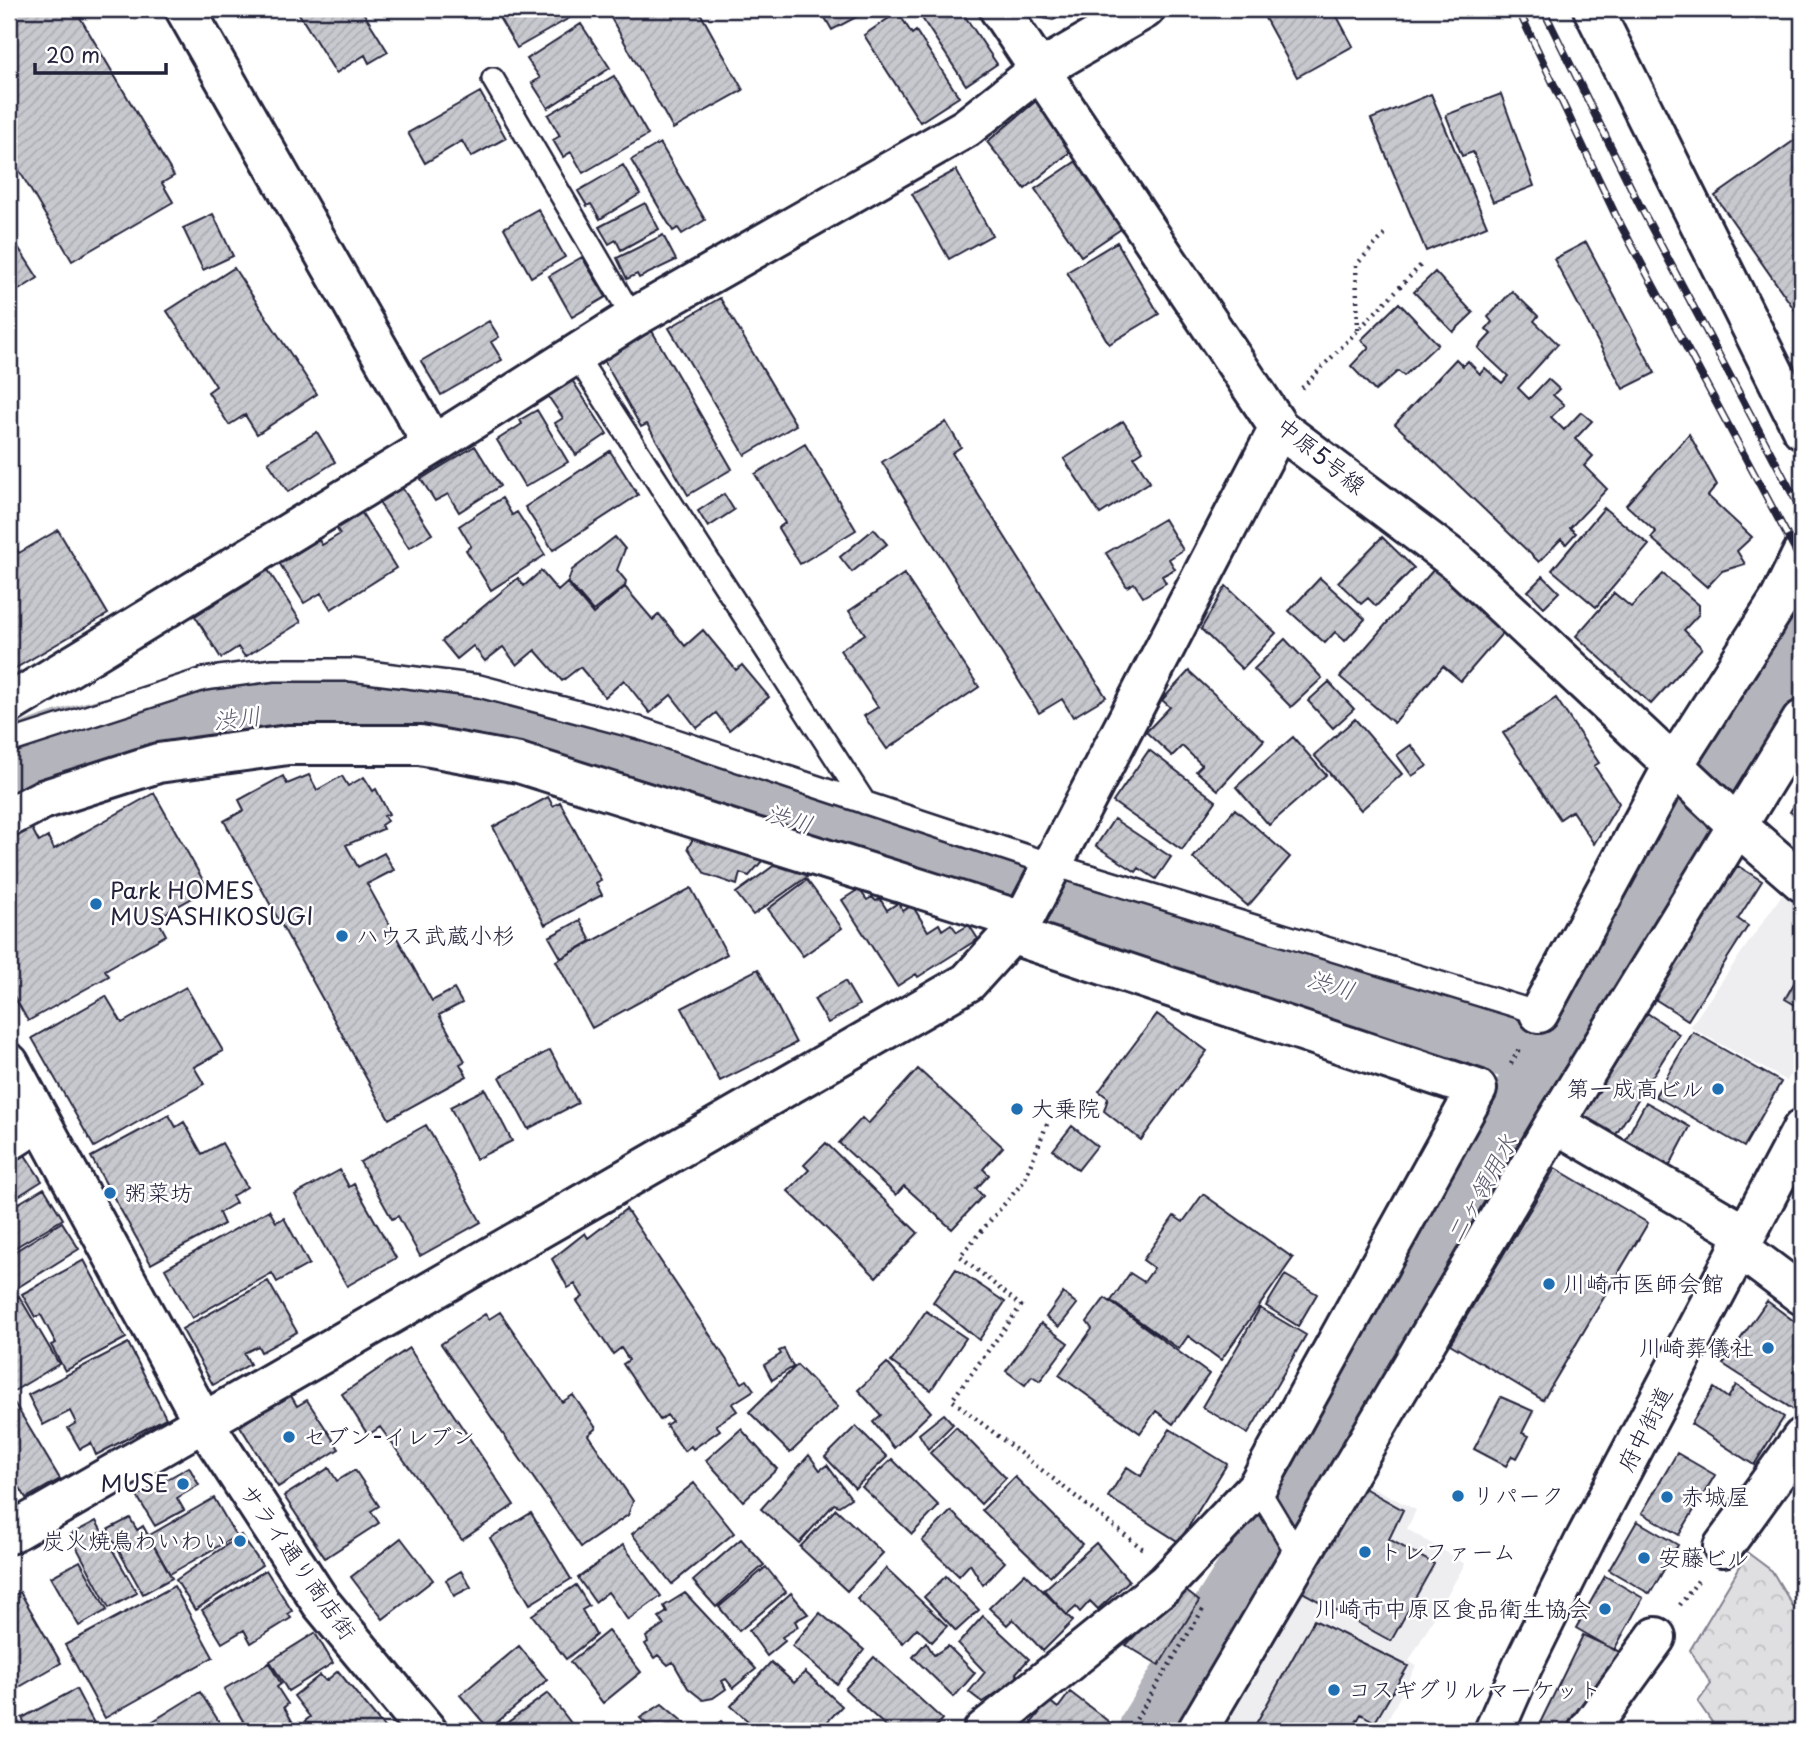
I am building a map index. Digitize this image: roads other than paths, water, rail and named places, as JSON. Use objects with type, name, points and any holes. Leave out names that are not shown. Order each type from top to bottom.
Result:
[{"type":"main road","points":[[185,9],[433,445]]},
{"type":"main road","name":"中原5号線","points":[[999,9],[1276,423],[1457,562],[1739,827],[1802,882]]},
{"type":"main road","points":[[9,704],[433,445],[633,318],[966,128],[1038,71],[1145,9]]},
{"type":"main road","points":[[1592,9],[1802,429]]},
{"type":"main road","points":[[9,1534],[202,1420],[968,982],[1017,928],[1054,865],[1276,423]]},
{"type":"main road","points":[[1539,1013],[1674,766],[1780,599],[1802,554]]},
{"type":"main road","points":[[1198,1731],[1298,1555],[1555,1123],[1739,827],[1802,720]]},
{"type":"main road","points":[[9,817],[42,800],[158,763],[288,745],[420,745],[519,763],[1017,928],[1477,1089],[1257,1487],[1174,1573],[983,1731]]},
{"type":"main road","name":"サライ通り商店街","points":[[9,1063],[24,1131],[202,1420],[321,1603],[427,1731]]},
{"type":"main road","points":[[1555,1123],[1741,1241],[1802,1295]]},
{"type":"main road","name":"府中街道","points":[[1494,1731],[1558,1596],[1741,1241],[1802,1129]]},
{"type":"main road","points":[[1724,1547],[1802,1438]]},
{"type":"main road","points":[[1588,1731],[1656,1637]]},
{"type":"lane","points":[[493,79],[633,318]]},
{"type":"lane","points":[[575,354],[865,803]]},
{"type":"lane","points":[[9,742],[204,679],[273,670],[352,670],[480,686],[639,728],[1054,865],[1539,1013]]},
{"type":"lane","points":[[1257,1487],[1298,1555]]},
{"type":"waterway","name":"二ヶ領用水","points":[[1158,1731],[1356,1416],[1557,1053],[1802,645]]},
{"type":"waterway","name":"渋川","points":[[9,772],[48,755],[93,741],[141,730],[242,716],[339,712],[382,714],[483,726],[1557,1053]]},
{"type":"railway","points":[[1518,9],[1616,216],[1802,563]]},
{"type":"railway","points":[[1543,9],[1639,204],[1802,512]]},
{"type":"place","name":"Park HOMES MUSASHIKOSUGI","points":[[96,904]]},
{"type":"place","name":"ハウス武蔵小杉","points":[[342,936]]},
{"type":"place","name":"第一成高ビル","points":[[1718,1089]]},
{"type":"place","name":"大乗院","points":[[1017,1109]]},
{"type":"place","name":"粥菜坊","points":[[110,1193]]},
{"type":"place","name":"川崎市医師会館","points":[[1549,1284]]},
{"type":"place","name":"川崎葬儀社","points":[[1768,1348]]},
{"type":"place","name":"セブン-イレブン","points":[[289,1437]]},
{"type":"place","name":"MUSE","points":[[183,1484]]},
{"type":"place","name":"リパーク","points":[[1458,1496]]},
{"type":"place","name":"赤城屋","points":[[1667,1497]]},
{"type":"place","name":"炭火焼鳥わいわい","points":[[240,1541]]},
{"type":"place","name":"トレファーム","points":[[1365,1552]]},
{"type":"place","name":"安藤ビル","points":[[1644,1558]]},
{"type":"place","name":"川崎市中原区食品衛生協会","points":[[1605,1609]]},
{"type":"place","name":"コスギグリルマーケット","points":[[1334,1690]]}]
